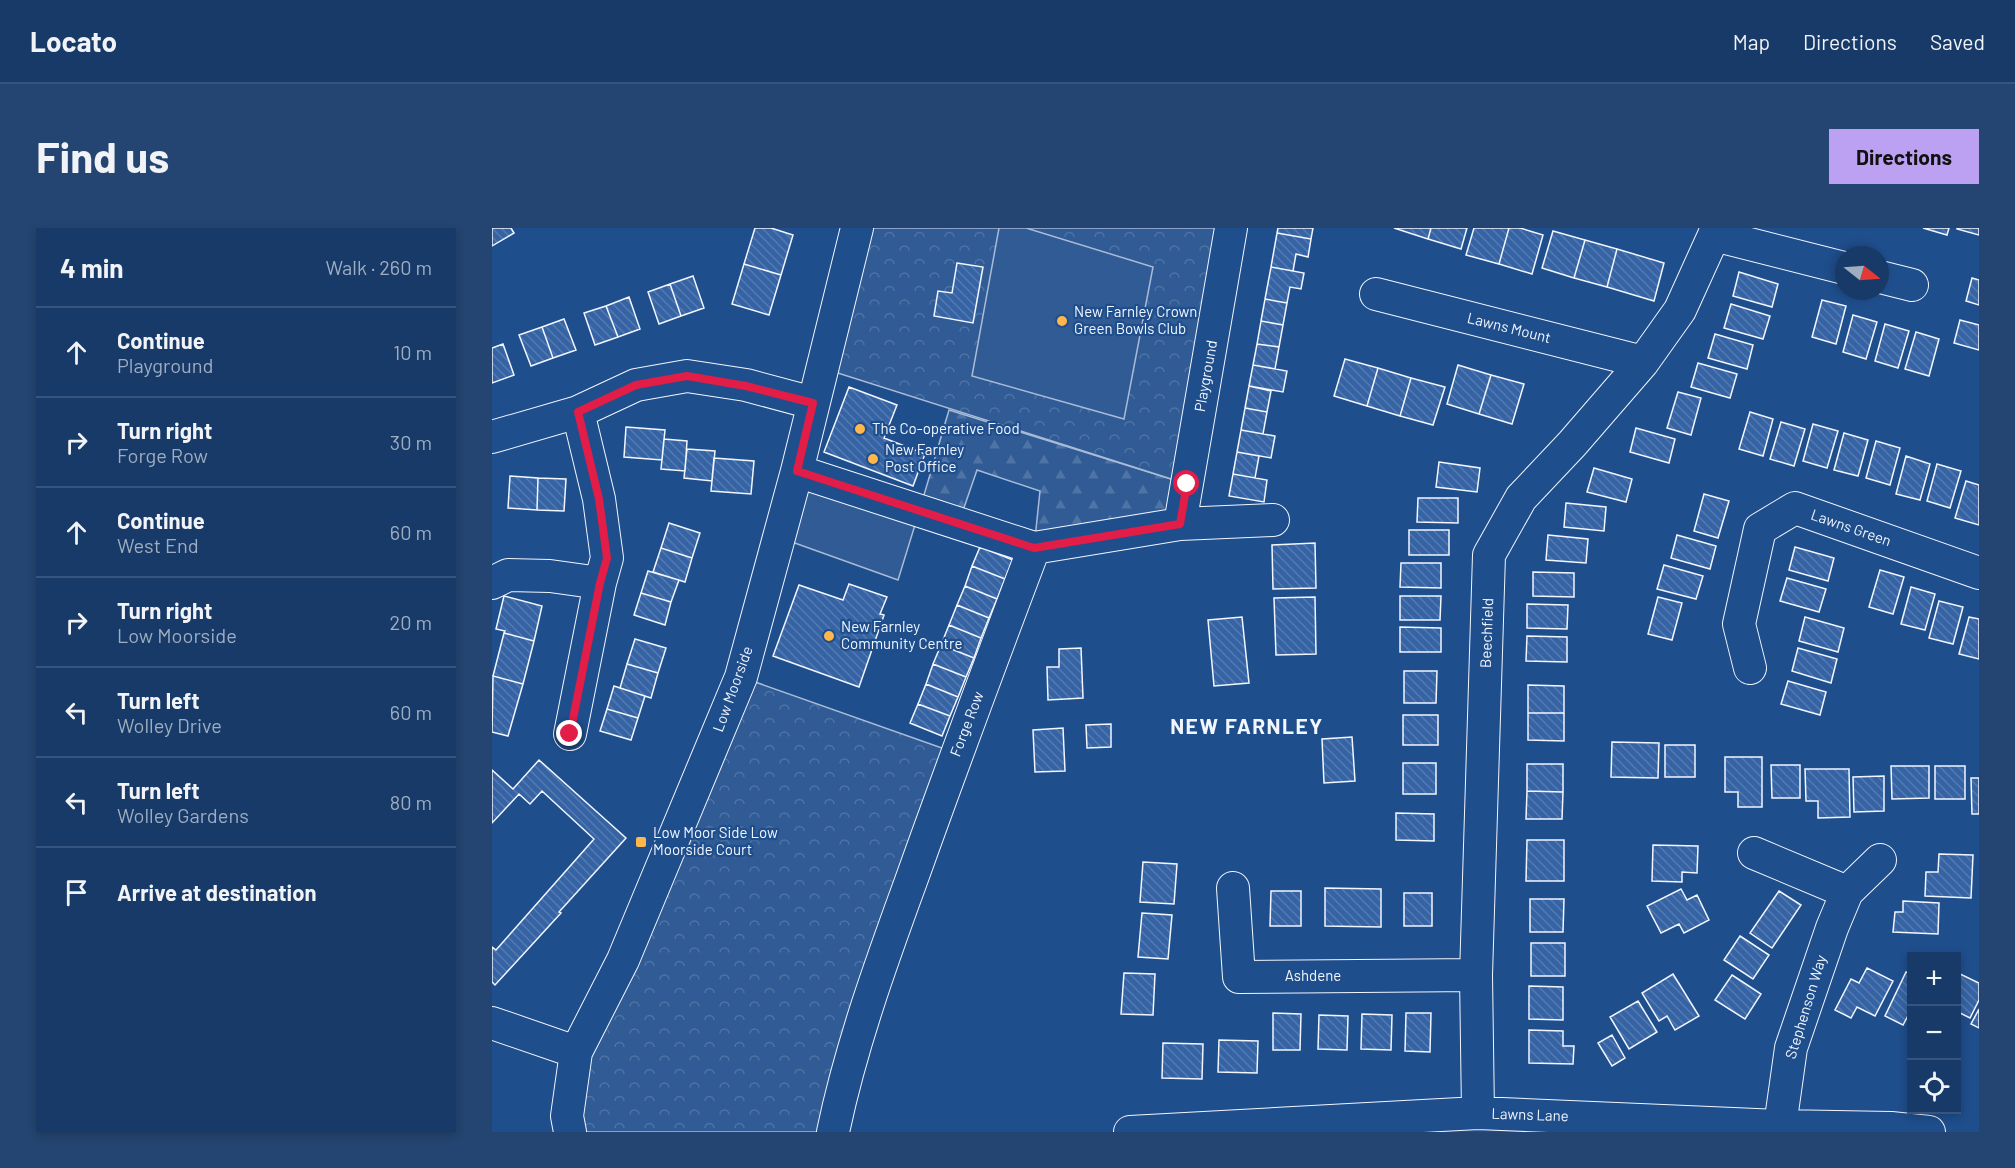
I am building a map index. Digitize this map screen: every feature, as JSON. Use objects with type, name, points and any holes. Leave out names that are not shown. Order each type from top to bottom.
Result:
[{"type":"street","name":"Low Moorside","points":[[570,1132],[567,1116],[576,1053],[623,960],[741,677],[797,471],[857,228]]},
{"type":"street","name":"Playground","points":[[1180,524],[1231,228]]},
{"type":"street","points":[[1715,232],[1835,265]]},
{"type":"street","name":"Beechfield","points":[[1478,1113],[1476,975],[1489,555],[1521,498],[1572,444],[1642,362],[1680,310],[1715,232]]},
{"type":"street","points":[[1889,279],[1912,285]]},
{"type":"street","name":"Lawns Mount","points":[[1376,294],[1642,362]]},
{"type":"street","points":[[492,437],[578,412],[636,385],[687,376],[746,386],[813,403]]},
{"type":"street","points":[[570,734],[607,558],[599,499],[578,412]]},
{"type":"street","points":[[797,471],[1034,548],[1180,524],[1273,520]]},
{"type":"street","name":"Lawns Green","points":[[1750,668],[1739,624],[1760,529],[1795,508],[1979,573]]},
{"type":"street","name":"Forge Row","points":[[833,1132],[860,1028],[882,962],[956,753],[1034,548]]},
{"type":"street","points":[[492,583],[508,575],[550,576],[600,583]]},
{"type":"street","points":[[1754,853],[1847,892]]},
{"type":"street","name":"Stephenson Way","points":[[1780,1126],[1791,1048],[1832,928],[1847,892],[1880,860]]},
{"type":"street","name":"Ashdene","points":[[1233,888],[1239,977],[1476,975]]},
{"type":"street","points":[[492,1023],[576,1053]]},
{"type":"street","name":"Lawns Lane","points":[[1130,1132],[1478,1113],[1929,1132]]},
{"type":"green space","points":[[857,228],[1231,228],[1187,484],[822,368]]},
{"type":"green space","points":[[949,410],[1187,484],[1180,524],[1034,548],[1040,491],[977,470],[958,525],[919,512]]},
{"type":"green space","points":[[741,677],[956,753],[833,1132],[570,1132],[576,1052]]},
{"type":"shaded area","name":"New Farnley Crown Green Bowls Club","points":[[999,228],[1026,228],[1153,267],[1124,419],[972,376]]},
{"type":"shaded area","points":[[797,471],[919,512],[898,580],[778,537]]},
{"type":"building","points":[[492,228],[511,228],[514,233],[492,246]]},
{"type":"building","points":[[755,228],[771,228],[793,235],[781,275],[744,264]]},
{"type":"building","points":[[1278,228],[1313,228],[1311,239],[1277,233]]},
{"type":"building","points":[[1394,228],[1431,228],[1428,239]]},
{"type":"building","points":[[1431,228],[1467,228],[1461,249],[1428,239]]},
{"type":"building","points":[[1474,228],[1509,228],[1499,264],[1466,255]]},
{"type":"building","points":[[1509,228],[1520,228],[1543,235],[1532,274],[1499,264]]},
{"type":"building","points":[[1923,228],[1949,228],[1947,235]]},
{"type":"building","points":[[1979,228],[1979,235],[1957,229]]},
{"type":"building","points":[[1553,231],[1585,240],[1574,278],[1542,268]]},
{"type":"building","points":[[1277,233],[1311,239],[1308,257],[1296,254],[1293,271],[1271,267]]},
{"type":"building","points":[[1585,240],[1617,249],[1607,287],[1574,278]]},
{"type":"building","points":[[1617,249],[1664,263],[1654,301],[1607,287]]},
{"type":"building","points":[[957,263],[983,267],[973,323],[934,316],[938,291],[952,293]]},
{"type":"building","points":[[744,264],[781,275],[769,315],[732,304]]},
{"type":"building","points":[[1271,267],[1304,273],[1301,289],[1290,287],[1287,303],[1265,299]]},
{"type":"building","points":[[1739,272],[1778,284],[1772,307],[1733,296]]},
{"type":"building","points":[[693,276],[704,308],[681,316],[670,284]]},
{"type":"building","points":[[1972,278],[1979,280],[1979,305],[1966,301]]},
{"type":"building","points":[[670,284],[681,316],[659,324],[648,292]]},
{"type":"building","points":[[629,297],[640,329],[618,337],[606,306]]},
{"type":"building","points":[[1265,299],[1287,303],[1283,325],[1261,321]]},
{"type":"building","points":[[1822,300],[1846,306],[1836,344],[1812,337]]},
{"type":"building","points":[[1731,304],[1770,316],[1763,339],[1724,328]]},
{"type":"building","points":[[606,306],[618,337],[595,345],[584,313]]},
{"type":"building","points":[[1853,315],[1877,322],[1866,359],[1843,352]]},
{"type":"building","points":[[564,319],[576,350],[553,358],[542,327]]},
{"type":"building","points":[[1960,320],[1979,325],[1979,350],[1954,343]]},
{"type":"building","points":[[1261,321],[1283,325],[1279,347],[1257,344]]},
{"type":"building","points":[[1885,324],[1909,331],[1898,368],[1875,361]]},
{"type":"building","points":[[542,327],[553,358],[531,366],[519,335]]},
{"type":"building","points":[[1916,332],[1939,339],[1929,376],[1905,369]]},
{"type":"building","points":[[1715,334],[1753,345],[1747,369],[1708,358]]},
{"type":"building","points":[[503,344],[514,375],[492,383],[492,348]]},
{"type":"building","points":[[1257,344],[1279,347],[1275,369],[1253,365]]},
{"type":"building","points":[[1345,359],[1378,368],[1367,406],[1334,396]]},
{"type":"building","points":[[1698,363],[1737,374],[1730,398],[1691,387]]},
{"type":"building","points":[[1253,365],[1287,371],[1283,392],[1249,386]]},
{"type":"building","points":[[1458,365],[1491,375],[1479,414],[1447,404]]},
{"type":"building","points":[[1378,368],[1411,378],[1400,416],[1367,406]]},
{"type":"building","points":[[1491,375],[1524,384],[1512,424],[1479,414]]},
{"type":"building","points":[[1411,378],[1445,387],[1433,425],[1400,416]]},
{"type":"building","points":[[1249,386],[1271,391],[1267,412],[1245,408]]},
{"type":"building","name":"The Co-operative Food","points":[[849,387],[897,405],[884,438],[925,454],[913,486],[824,452]]},
{"type":"building","points":[[1678,392],[1701,398],[1691,435],[1667,428]]},
{"type":"building","points":[[1245,408],[1267,412],[1263,434],[1241,430]]},
{"type":"building","points":[[1750,412],[1773,419],[1763,456],[1739,449]]},
{"type":"building","points":[[1781,422],[1805,429],[1794,466],[1770,459]]},
{"type":"building","points":[[1813,424],[1838,431],[1827,468],[1803,461]]},
{"type":"building","points":[[626,427],[665,430],[662,460],[624,457]]},
{"type":"building","points":[[1636,428],[1675,439],[1669,463],[1630,452]]},
{"type":"building","points":[[1241,430],[1275,436],[1271,458],[1237,452]]},
{"type":"building","points":[[1844,433],[1868,440],[1858,476],[1834,470]]},
{"type":"building","points":[[664,439],[687,441],[685,471],[661,469]]},
{"type":"building","points":[[1876,441],[1900,448],[1890,485],[1866,478]]},
{"type":"building","points":[[687,449],[715,451],[712,481],[684,478]]},
{"type":"building","points":[[1237,452],[1259,456],[1255,478],[1233,474]]},
{"type":"building","points":[[1906,456],[1930,464],[1920,500],[1896,494]]},
{"type":"building","points":[[714,458],[754,461],[751,494],[711,491]]},
{"type":"building","points":[[1439,462],[1480,468],[1477,492],[1436,487]]},
{"type":"building","points":[[1937,464],[1961,471],[1950,508],[1927,501]]},
{"type":"building","points":[[1594,468],[1632,479],[1626,502],[1587,492]]},
{"type":"building","points":[[1233,474],[1267,480],[1264,502],[1229,496]]},
{"type":"building","points":[[510,476],[538,478],[537,510],[508,508]]},
{"type":"building","points":[[538,478],[566,479],[564,511],[537,510]]},
{"type":"building","points":[[1966,481],[1979,485],[1979,525],[1955,518]]},
{"type":"building","points":[[1704,494],[1729,501],[1718,538],[1694,531]]},
{"type":"building","points":[[1418,498],[1458,498],[1458,523],[1417,522]]},
{"type":"building","points":[[1566,503],[1606,507],[1604,531],[1564,527]]},
{"type":"building","points":[[669,523],[700,533],[692,558],[661,548]]},
{"type":"building","points":[[1409,530],[1449,530],[1449,555],[1409,555]]},
{"type":"building","points":[[1548,535],[1588,539],[1586,563],[1546,560]]},
{"type":"building","points":[[1677,535],[1716,546],[1710,569],[1671,558]]},
{"type":"building","points":[[1315,543],[1316,588],[1273,589],[1272,545]]},
{"type":"building","points":[[980,547],[1013,560],[1005,579],[972,566]]},
{"type":"building","points":[[1795,547],[1834,558],[1828,581],[1789,570]]},
{"type":"building","points":[[661,548],[692,558],[685,582],[653,572]]},
{"type":"building","points":[[1401,563],[1441,563],[1441,588],[1400,587]]},
{"type":"building","points":[[1664,565],[1703,576],[1696,599],[1657,589]]},
{"type":"building","points":[[972,566],[1005,579],[997,599],[965,586]]},
{"type":"building","points":[[1880,570],[1904,577],[1893,614],[1869,607]]},
{"type":"building","points":[[648,571],[679,580],[671,602],[641,593]]},
{"type":"building","points":[[1533,572],[1574,573],[1574,597],[1533,596]]},
{"type":"building","points":[[1787,578],[1826,589],[1819,612],[1780,601]]},
{"type":"building","name":"New Farnley Community Centre","points":[[849,584],[887,597],[880,614],[884,615],[859,687],[773,656],[799,585],[843,600]]},
{"type":"building","points":[[965,586],[997,599],[989,618],[957,605]]},
{"type":"building","points":[[1911,587],[1935,594],[1925,630],[1901,624]]},
{"type":"building","points":[[641,593],[671,602],[665,625],[634,615]]},
{"type":"building","points":[[504,596],[542,606],[534,641],[496,629]]},
{"type":"building","points":[[1400,596],[1441,596],[1440,620],[1400,620]]},
{"type":"building","points":[[1315,597],[1316,654],[1276,655],[1274,598]]},
{"type":"building","points":[[1658,597],[1682,603],[1672,640],[1648,634]]},
{"type":"building","points":[[1939,601],[1963,607],[1953,644],[1929,638]]},
{"type":"building","points":[[1527,604],[1568,605],[1567,629],[1527,628]]},
{"type":"building","points":[[957,605],[989,618],[981,638],[949,625]]},
{"type":"building","points":[[1242,617],[1249,683],[1214,686],[1208,620]]},
{"type":"building","points":[[1805,617],[1844,628],[1838,652],[1799,641]]},
{"type":"building","points":[[1969,617],[1979,619],[1979,659],[1959,654]]},
{"type":"building","points":[[949,625],[981,638],[974,658],[941,645]]},
{"type":"building","points":[[1400,627],[1441,628],[1441,652],[1400,652]]},
{"type":"building","points":[[504,633],[534,641],[523,684],[493,676]]},
{"type":"building","points":[[1527,636],[1567,637],[1567,662],[1526,661]]},
{"type":"building","points":[[635,639],[666,648],[658,673],[627,664]]},
{"type":"building","points":[[941,645],[974,658],[966,677],[933,664]]},
{"type":"building","points":[[1081,648],[1083,698],[1048,700],[1047,667],[1059,667],[1059,649]]},
{"type":"building","points":[[1798,648],[1837,659],[1831,683],[1792,671]]},
{"type":"building","points":[[627,664],[658,673],[651,698],[620,688]]},
{"type":"building","points":[[933,664],[966,677],[958,697],[926,684]]},
{"type":"building","points":[[1404,671],[1437,671],[1436,703],[1404,703]]},
{"type":"building","points":[[493,676],[523,684],[508,736],[492,732]]},
{"type":"building","points":[[1788,681],[1826,692],[1820,715],[1781,704]]},
{"type":"building","points":[[926,684],[958,697],[950,716],[918,704]]},
{"type":"building","points":[[1528,685],[1564,686],[1564,713],[1528,713]]},
{"type":"building","points":[[614,686],[645,696],[638,718],[607,709]]},
{"type":"building","points":[[918,704],[950,716],[942,736],[910,723]]},
{"type":"building","points":[[607,709],[638,718],[631,740],[600,731]]},
{"type":"building","points":[[1528,713],[1564,713],[1564,741],[1528,740]]},
{"type":"building","points":[[1403,715],[1438,715],[1438,745],[1403,745]]},
{"type":"building","points":[[1111,724],[1111,747],[1087,748],[1086,725]]},
{"type":"building","points":[[1063,728],[1065,771],[1035,772],[1033,730]]},
{"type":"building","points":[[1352,737],[1355,781],[1324,783],[1322,739]]},
{"type":"building","points":[[1612,742],[1659,743],[1658,778],[1611,777]]},
{"type":"building","points":[[1665,745],[1695,745],[1695,777],[1665,777]]},
{"type":"building","points":[[1725,757],[1762,757],[1762,807],[1738,807],[1738,792],[1725,792]]},
{"type":"building","points":[[539,760],[626,838],[495,985],[492,982],[492,947],[496,950],[594,839],[542,791],[530,804],[519,794],[492,823],[492,770],[513,789]]},
{"type":"building","points":[[1403,763],[1436,763],[1436,794],[1403,794]]},
{"type":"building","points":[[1527,764],[1563,764],[1563,792],[1527,791]]},
{"type":"building","points":[[1771,765],[1800,765],[1800,798],[1772,798]]},
{"type":"building","points":[[1891,766],[1929,766],[1929,798],[1892,799]]},
{"type":"building","points":[[1935,766],[1965,766],[1965,799],[1935,799]]},
{"type":"building","points":[[1805,769],[1849,769],[1850,817],[1818,818],[1818,801],[1806,801]]},
{"type":"building","points":[[1884,776],[1884,811],[1854,812],[1853,777]]},
{"type":"building","points":[[1971,778],[1979,778],[1979,814],[1972,814]]},
{"type":"building","points":[[1527,791],[1563,792],[1562,819],[1526,819]]},
{"type":"building","points":[[1396,813],[1434,814],[1434,841],[1396,840]]},
{"type":"building","points":[[1527,840],[1564,840],[1564,881],[1526,881]]},
{"type":"building","points":[[1653,845],[1698,846],[1697,873],[1682,872],[1682,882],[1652,881]]},
{"type":"building","points":[[1939,854],[1973,855],[1971,898],[1925,896],[1926,872],[1938,872]]},
{"type":"building","points":[[1143,862],[1177,864],[1174,904],[1140,902]]},
{"type":"building","points":[[1325,888],[1381,889],[1381,927],[1325,926]]},
{"type":"building","points":[[1681,889],[1687,900],[1697,895],[1709,920],[1684,933],[1679,924],[1661,933],[1647,906]]},
{"type":"building","points":[[1271,891],[1301,891],[1301,926],[1270,926]]},
{"type":"building","points":[[1779,891],[1801,905],[1772,948],[1750,933]]},
{"type":"building","points":[[1404,893],[1432,893],[1432,926],[1404,926]]},
{"type":"building","points":[[1530,899],[1564,899],[1563,932],[1530,932]]},
{"type":"building","points":[[1903,901],[1939,903],[1938,934],[1893,932],[1895,912],[1903,912]]},
{"type":"building","points":[[1142,913],[1172,915],[1168,959],[1138,957]]},
{"type":"building","points":[[1740,936],[1769,955],[1753,979],[1724,960]]},
{"type":"building","points":[[1531,943],[1565,943],[1565,976],[1531,976]]},
{"type":"building","points":[[1867,968],[1893,981],[1875,1016],[1857,1007],[1851,1018],[1835,1010],[1851,979],[1859,983]]},
{"type":"building","points":[[1906,972],[1907,1018],[1903,1025],[1885,1016]]},
{"type":"building","points":[[1124,973],[1155,974],[1153,1015],[1121,1014]]},
{"type":"building","points":[[1673,974],[1699,1016],[1675,1030],[1667,1016],[1659,1021],[1642,993]]},
{"type":"building","points":[[1961,974],[1979,983],[1979,1000],[1970,1018],[1961,1014]]},
{"type":"building","points":[[1732,975],[1761,994],[1745,1019],[1715,1000]]},
{"type":"building","points":[[1529,986],[1563,987],[1563,1020],[1529,1019]]},
{"type":"building","points":[[1638,1001],[1657,1032],[1629,1049],[1610,1017]]},
{"type":"building","points":[[1979,1009],[1979,1028],[1971,1024]]},
{"type":"building","points":[[1273,1013],[1301,1014],[1300,1050],[1273,1050]]},
{"type":"building","points":[[1406,1013],[1431,1013],[1430,1052],[1405,1051]]},
{"type":"building","points":[[1362,1014],[1392,1015],[1391,1050],[1361,1049]]},
{"type":"building","points":[[1319,1015],[1348,1016],[1347,1050],[1318,1049]]},
{"type":"building","points":[[1529,1030],[1563,1031],[1563,1046],[1574,1046],[1573,1064],[1529,1063]]},
{"type":"building","points":[[1612,1035],[1625,1058],[1612,1066],[1598,1043]]},
{"type":"building","points":[[1219,1040],[1258,1041],[1257,1073],[1218,1072]]},
{"type":"building","points":[[1163,1043],[1203,1044],[1202,1079],[1162,1078]]},
{"type":"place","name":"New Farnley Crown Green Bowls Club","points":[[1062,321]]},
{"type":"place","name":"The Co-operative Food","points":[[860,429]]},
{"type":"place","name":"New Farnley Post Office","points":[[873,459]]},
{"type":"place","name":"New Farnley Community Centre","points":[[829,636]]},
{"type":"place","name":"Low Moor Side Low Moorside Court","points":[[641,842]]},
{"type":"district","name":"NEW FARNLEY","points":[[1247,727]]},
{"type":"route","points":[[570,734],[607,558],[599,499],[578,412],[636,385],[687,376],[746,386],[813,403],[797,471],[1034,548],[1180,524],[1187,484]]}]
